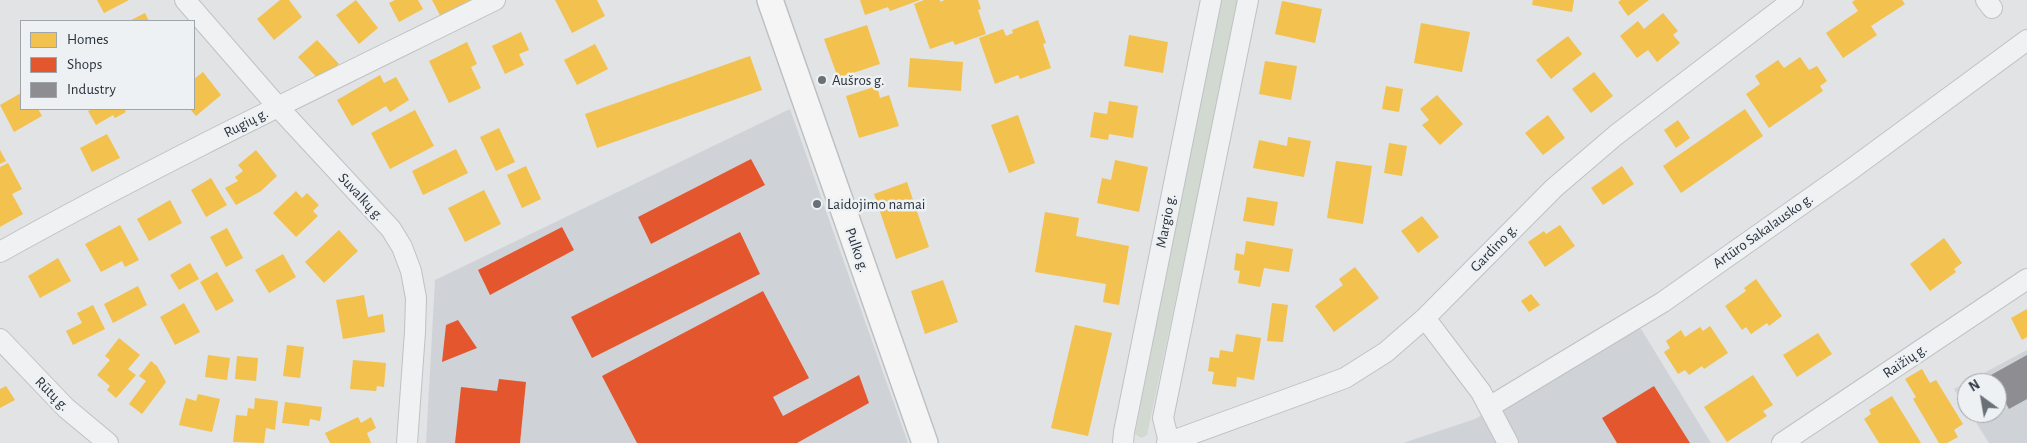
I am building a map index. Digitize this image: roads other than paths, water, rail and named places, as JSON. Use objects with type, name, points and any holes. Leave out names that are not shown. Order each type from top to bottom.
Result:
[{"type":"main road","name":"Pulko g.","points":[[770,0],[925,443]]},
{"type":"street","name":"Suvalkų g.","points":[[185,0],[278,107],[391,229],[402,247],[411,271],[416,298],[407,443]]},
{"type":"street","name":"Rugių g.","points":[[0,252],[63,217],[278,107],[495,0]]},
{"type":"street","name":"Margio g.","points":[[1123,443],[1211,0]]},
{"type":"street","points":[[1168,443],[1163,418],[1248,0]]},
{"type":"street","name":"Gardino g.","points":[[1168,443],[1345,378],[1386,352],[1425,318],[1554,188],[1616,135],[1793,0]]},
{"type":"street","name":"Artūro Sakalausko g.","points":[[1489,407],[1663,302],[1849,171],[2027,40]]},
{"type":"street","name":"Raižių g.","points":[[1782,443],[2027,279]]},
{"type":"street","points":[[1425,318],[1481,392],[1508,443]]},
{"type":"street","name":"Rūtų g.","points":[[0,339],[66,408],[108,443]]},
{"type":"place","name":"Aušros g.","points":[[822,80]]},
{"type":"place","name":"Laidojimo namai","points":[[817,204]]}]
